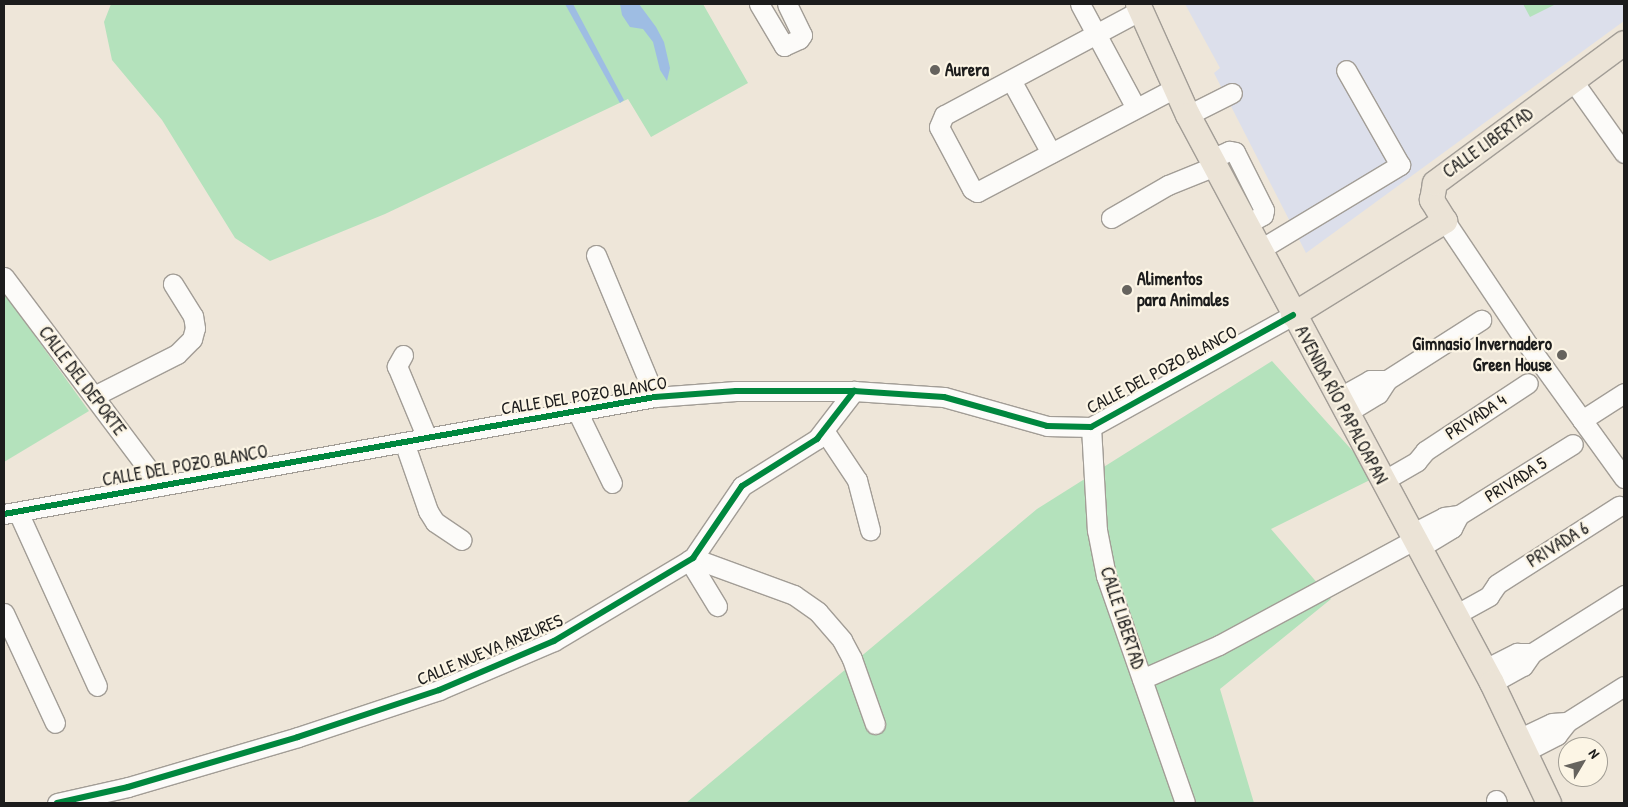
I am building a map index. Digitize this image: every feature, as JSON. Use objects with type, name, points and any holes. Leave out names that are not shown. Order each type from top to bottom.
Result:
[{"type":"main road","name":"AVENIDA RÍO PAPALOAPAN","points":[[1140,7],[1188,116],[1293,316],[1488,676],[1523,745],[1549,803]]},
{"type":"main road","name":"CALLE LIBERTAD","points":[[1444,221],[1432,200],[1434,183],[1624,43]]},
{"type":"main road","points":[[1293,316],[1444,221]]},
{"type":"street","points":[[759,4],[784,46],[799,39],[802,34],[787,4]]},
{"type":"street","points":[[1080,4],[1136,108]]},
{"type":"street","points":[[1140,7],[1096,34],[941,119],[939,126],[972,189],[977,192],[1175,88]]},
{"type":"street","points":[[1259,250],[1400,165],[1346,70]]},
{"type":"street","points":[[1010,80],[1051,154]]},
{"type":"street","points":[[1573,81],[1624,153]]},
{"type":"street","points":[[1188,116],[1232,93]]},
{"type":"street","points":[[1111,218],[1168,185],[1213,163]]},
{"type":"street","points":[[1444,221],[1624,478]]},
{"type":"street","points":[[596,255],[655,397]]},
{"type":"street","name":"CALLE DEL DEPORTE","points":[[4,277],[161,486]]},
{"type":"street","points":[[94,396],[177,354],[188,344],[195,328],[193,316],[173,284]]},
{"type":"street","name":"CALLE DEL POZO BLANCO","points":[[11,513],[655,397],[736,391],[854,390],[944,397],[1047,426],[1091,426],[1293,316]]},
{"type":"street","points":[[1342,406],[1370,380],[1386,380],[1481,320]]},
{"type":"street","points":[[403,355],[397,366],[427,438]]},
{"type":"street","name":"PRIVADA 4","points":[[1379,475],[1411,451],[1424,451],[1528,383]]},
{"type":"street","name":"CALLE NUEVA ANZURES","points":[[57,803],[128,787],[271,745],[476,677],[580,627],[691,559],[742,486],[825,432],[854,390]]},
{"type":"street","points":[[1582,420],[1624,393]]},
{"type":"street","points":[[577,411],[612,483]]},
{"type":"street","name":"CALLE LIBERTAD","points":[[1091,426],[1097,530],[1106,576],[1185,803]]},
{"type":"street","points":[[825,432],[857,480],[870,530]]},
{"type":"street","points":[[404,442],[428,511],[436,522],[462,540]]},
{"type":"street","name":"PRIVADA 5","points":[[1142,679],[1219,644],[1415,541],[1444,516],[1459,515],[1573,444]]},
{"type":"street","name":"PRIVADA 6","points":[[1452,610],[1483,584],[1497,584],[1619,506]]},
{"type":"street","points":[[11,513],[97,686]]},
{"type":"street","points":[[691,559],[717,606]]},
{"type":"street","points":[[691,559],[794,595],[818,612],[842,640],[852,658],[875,724]]},
{"type":"street","points":[[1488,676],[1517,653],[1532,653],[1624,595]]},
{"type":"street","points":[[4,613],[55,723]]},
{"type":"street","points":[[1523,745],[1552,723],[1567,722],[1624,686]]},
{"type":"shaded area","points":[[1185,4],[1624,4],[1624,21],[1306,253],[1214,73],[1220,68]]},
{"type":"green space","points":[[111,4],[703,4],[748,83],[651,137],[628,99],[385,214],[270,261],[235,238],[162,120],[112,60],[104,22]]},
{"type":"green space","points":[[1523,4],[1556,4],[1530,17]]},
{"type":"green space","points":[[4,293],[89,411],[4,462]]},
{"type":"green space","points":[[1272,361],[1376,477],[1271,529],[1331,599],[1220,689],[1254,803],[686,803],[1037,509]]},
{"type":"water","points":[[565,4],[573,4],[624,100],[620,103]]},
{"type":"water","points":[[620,4],[639,4],[656,27],[664,42],[670,68],[667,81],[660,70],[653,42],[643,29],[630,27],[622,15]]},
{"type":"cycle path","points":[[4,514],[655,397],[736,391],[854,391],[944,397],[1047,426],[1091,427],[1293,315]]},
{"type":"cycle path","points":[[57,803],[128,787],[298,737],[439,690],[554,641],[693,558],[742,486],[817,439],[854,391]]},
{"type":"place","name":"Aurera","points":[[935,70]]},
{"type":"place","name":"Alimentos para Animales","points":[[1127,290]]},
{"type":"place","name":"Gimnasio Invernadero Green House","points":[[1562,355]]}]
